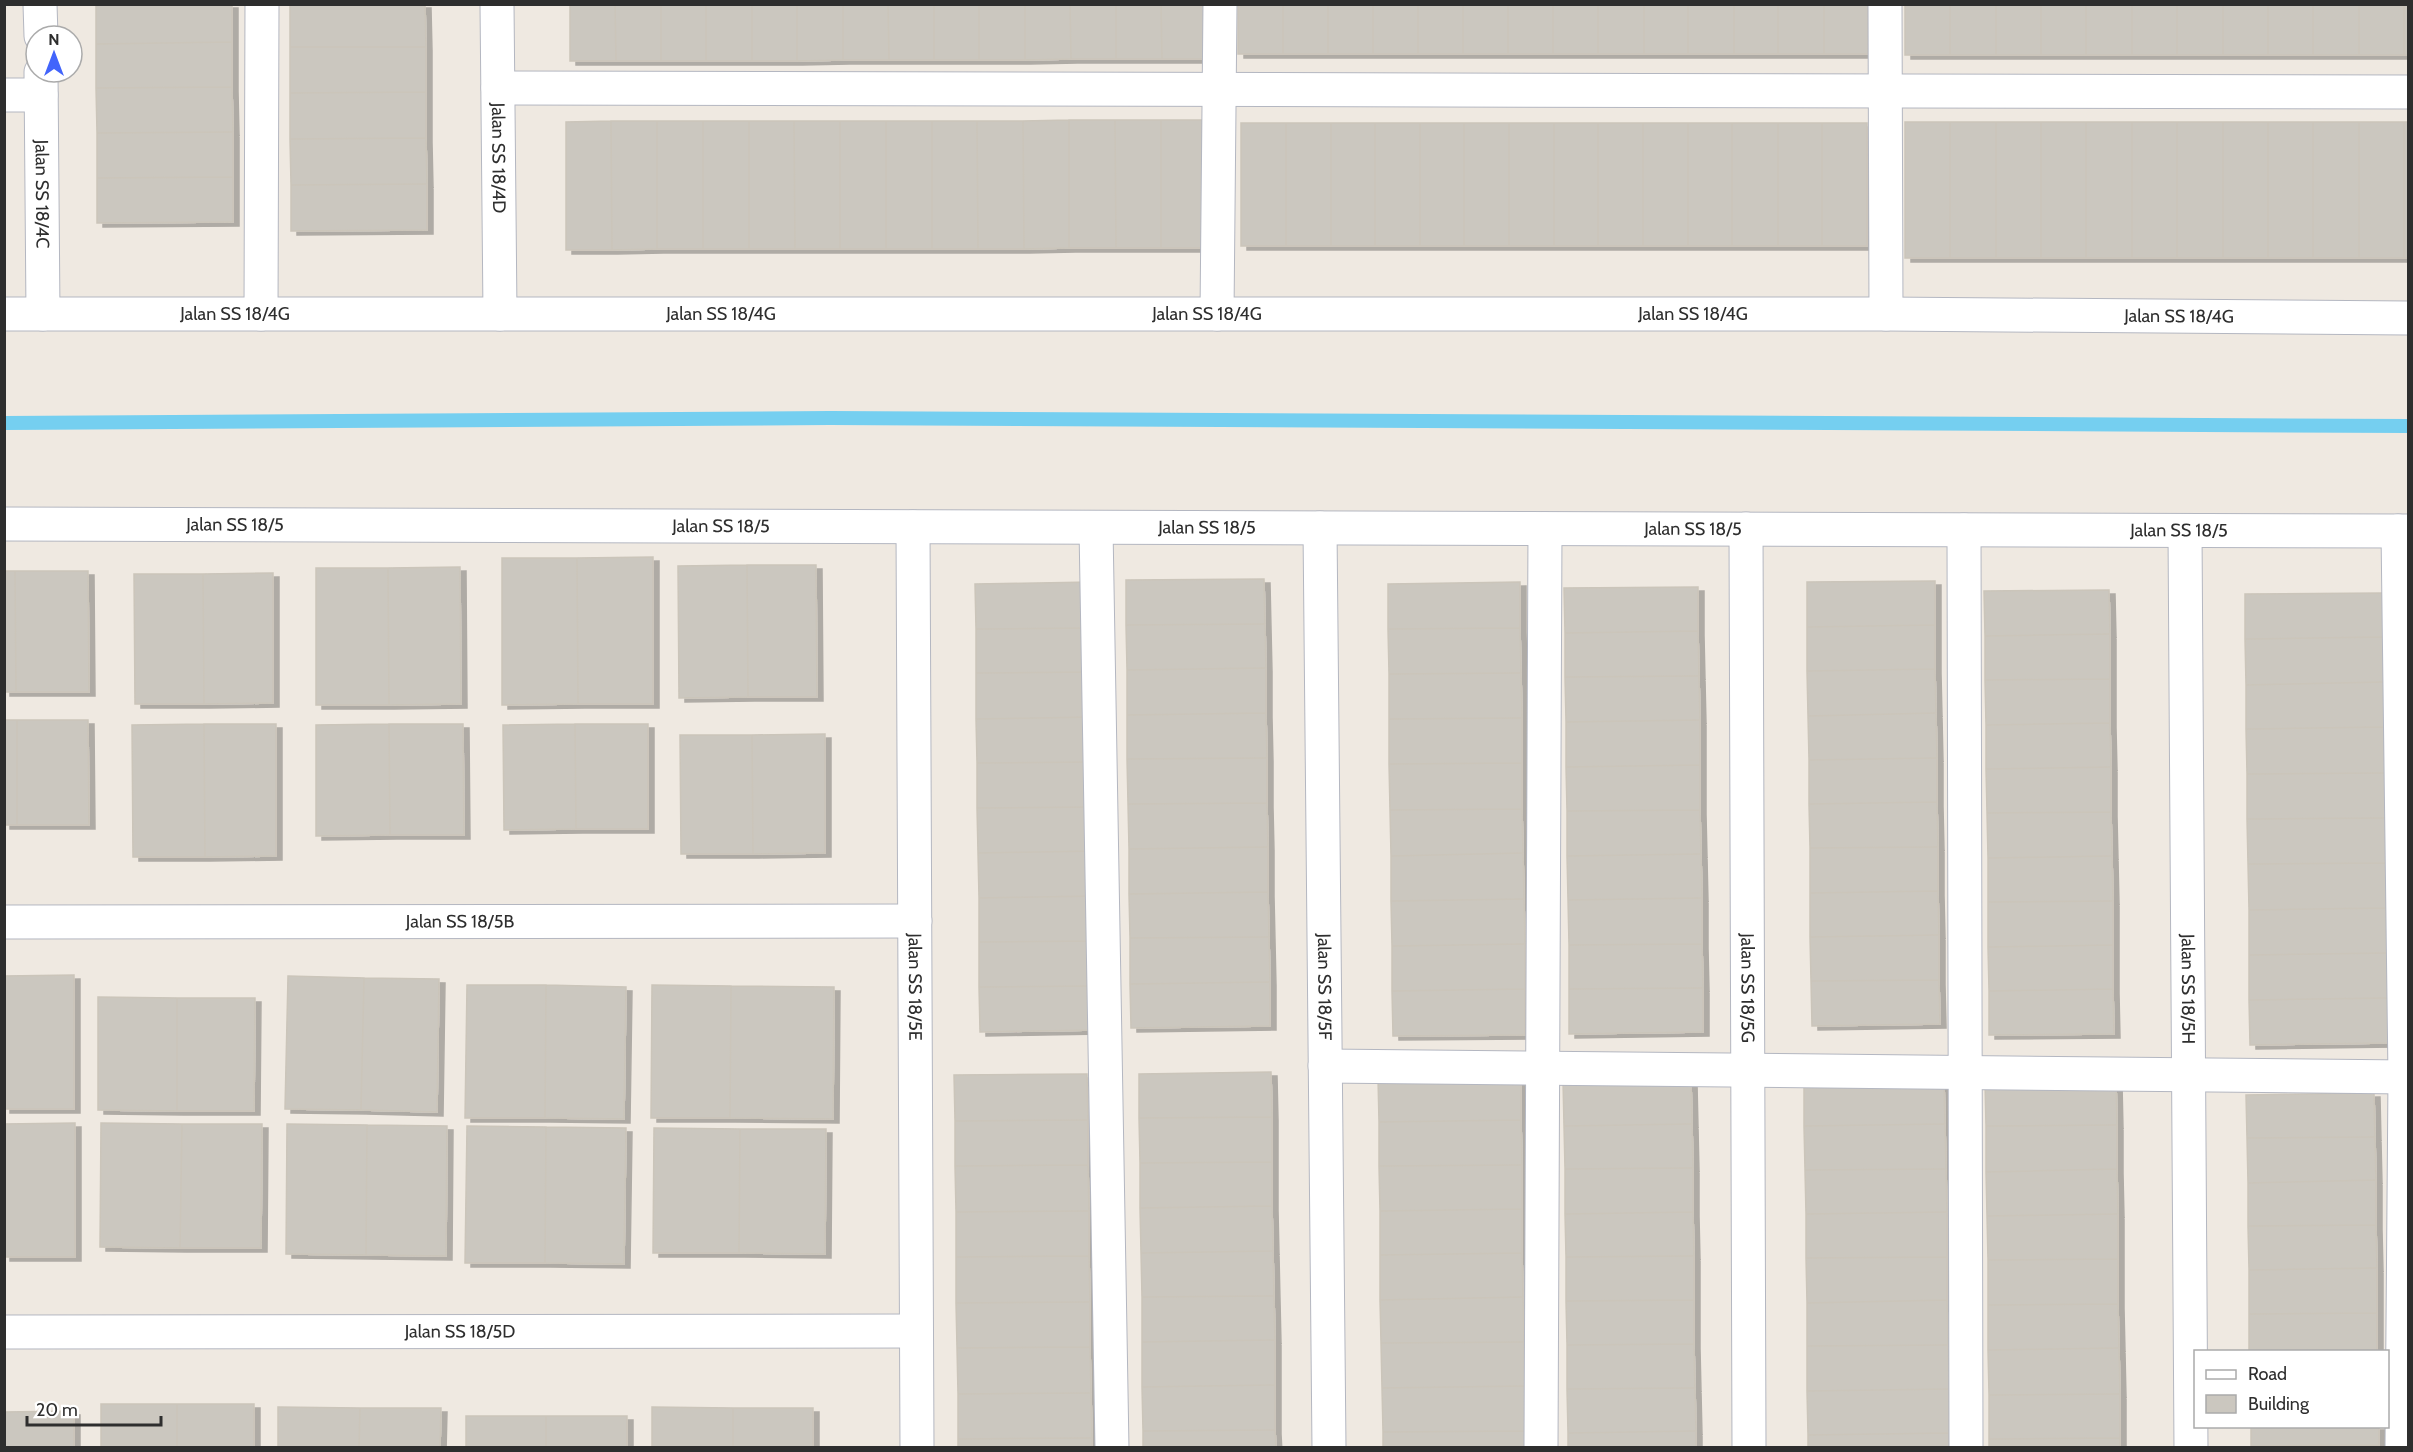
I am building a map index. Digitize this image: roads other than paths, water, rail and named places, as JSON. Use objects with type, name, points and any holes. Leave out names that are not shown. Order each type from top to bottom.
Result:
[{"type":"street","points":[[40,4],[40,24]]},
{"type":"street","points":[[261,314],[262,4]]},
{"type":"street","name":"Jalan SS 18/4D","points":[[497,4],[500,314]]},
{"type":"street","points":[[1217,315],[1220,4]]},
{"type":"street","points":[[1885,4],[1886,315]]},
{"type":"street","points":[[4,96],[41,84]]},
{"type":"street","name":"Jalan SS 18/4C","points":[[41,84],[43,314]]},
{"type":"street","points":[[498,88],[2409,92]]},
{"type":"street","name":"Jalan SS 18/4G","points":[[4,314],[1886,315],[2409,318]]},
{"type":"street","name":"Jalan SS 18/5","points":[[4,524],[2403,531]]},
{"type":"street","name":"Jalan SS 18/5E","points":[[913,527],[917,1448]]},
{"type":"street","points":[[1096,528],[1112,1448]]},
{"type":"street","name":"Jalan SS 18/5F","points":[[1320,528],[1329,1448]]},
{"type":"street","points":[[1541,1448],[1545,529]]},
{"type":"street","name":"Jalan SS 18/5G","points":[[1746,529],[1749,1448]]},
{"type":"street","points":[[1964,530],[1965,1448]]},
{"type":"street","name":"Jalan SS 18/5H","points":[[2185,531],[2191,1448]]},
{"type":"street","points":[[2402,1448],[2407,1077],[2403,531]]},
{"type":"street","name":"Jalan SS 18/5B","points":[[4,922],[915,921]]},
{"type":"street","points":[[1325,1066],[2407,1077]]},
{"type":"street","name":"Jalan SS 18/5D","points":[[4,1332],[916,1331]]},
{"type":"waterway","points":[[4,423],[830,418],[2408,426]]}]
